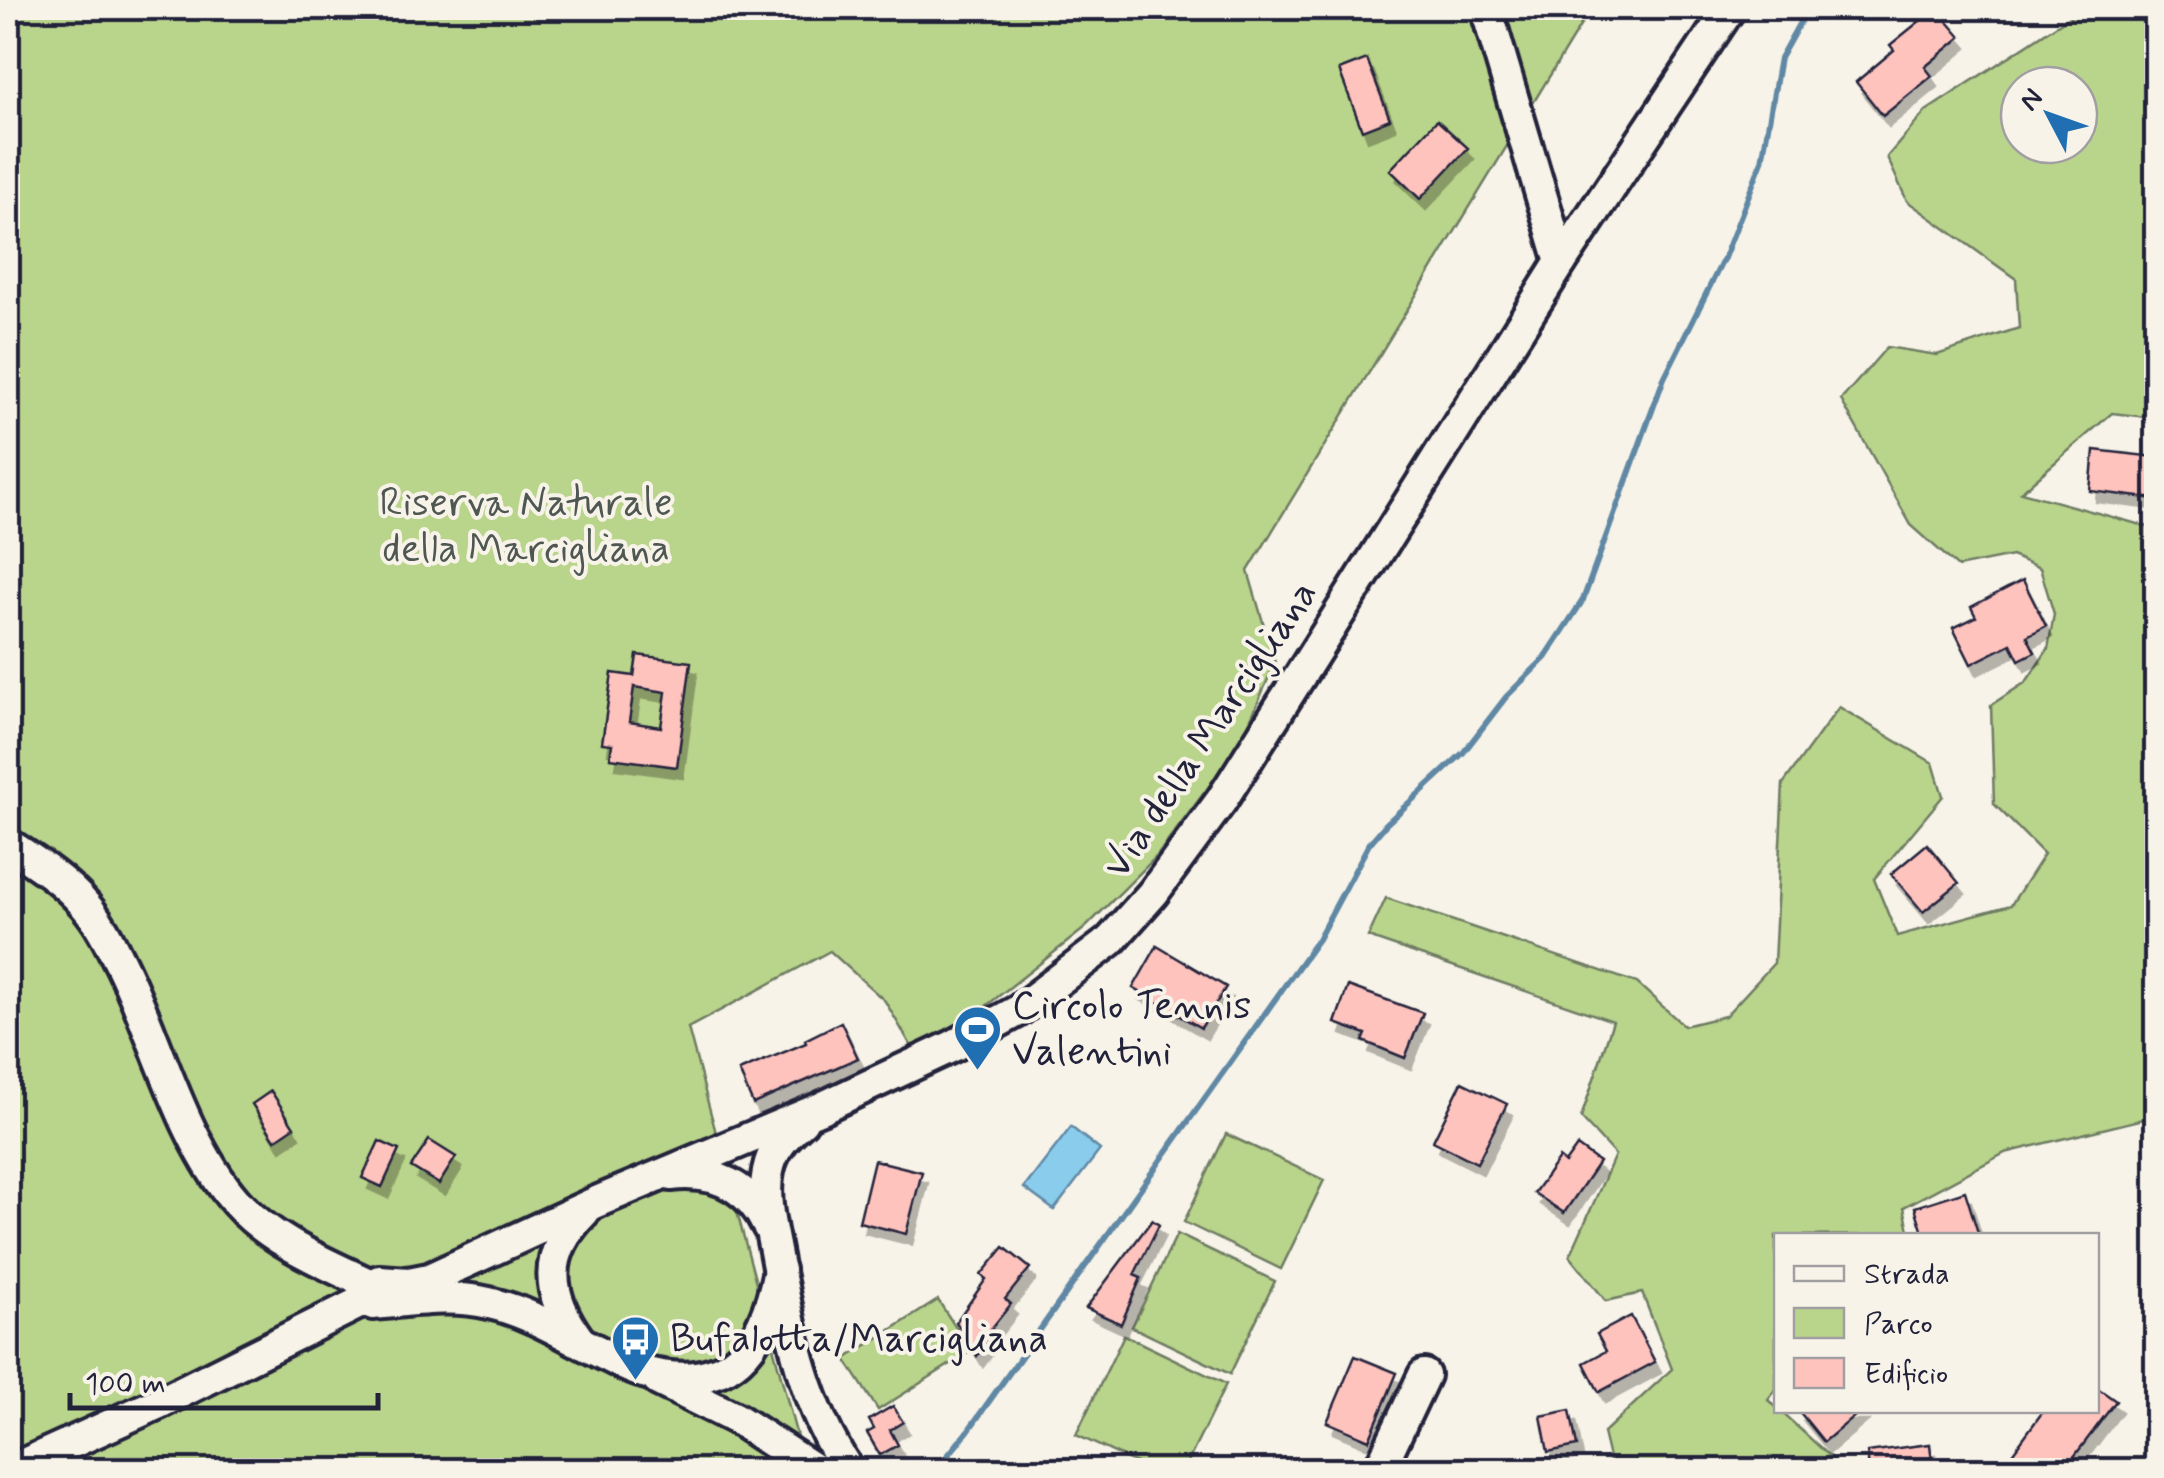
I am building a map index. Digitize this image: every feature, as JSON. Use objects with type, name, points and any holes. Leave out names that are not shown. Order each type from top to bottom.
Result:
[{"type":"street","points":[[1486,8],[1560,262]]},
{"type":"street","name":"Via della Marcigliana","points":[[11,1470],[159,1403],[369,1292],[379,1281],[424,1281],[821,1108],[964,1041],[1018,1011],[1083,964],[1133,918],[1221,801],[1560,262],[1730,8]]},
{"type":"street","points":[[8,844],[54,874],[86,906],[106,934],[188,1120],[216,1176],[237,1204],[262,1226],[369,1292]]},
{"type":"street","points":[[821,1108],[792,1130],[773,1155],[767,1193],[787,1313],[810,1394],[822,1425],[848,1470]]},
{"type":"street","points":[[658,1176],[697,1174],[724,1179],[752,1200],[772,1234]]},
{"type":"street","points":[[594,1204],[567,1231],[555,1257],[553,1273],[558,1307],[580,1342],[735,1418],[815,1470]]},
{"type":"street","points":[[642,1372],[697,1376],[713,1374],[738,1362],[768,1318],[779,1270]]},
{"type":"street","name":"Via della Marcigliana","points":[[369,1292],[374,1304],[436,1298],[490,1303],[536,1318],[580,1342]]},
{"type":"street","points":[[1379,1470],[1424,1375]]},
{"type":"green space","name":"Riserva Naturale della Marcigliana","points":[[8,8],[1591,8],[1248,571],[1275,663],[1239,746],[1156,857],[1085,928],[957,1029],[913,1049],[885,1001],[830,951],[688,1028],[799,1444],[820,1470],[8,1470]]},
{"type":"green space","points":[[2083,8],[2156,8],[2156,418],[2112,413],[2021,492],[2156,529],[2156,1116],[2005,1153],[1904,1207],[1910,1233],[1774,1233],[1774,1392],[1768,1400],[1774,1405],[1774,1413],[1782,1413],[1845,1470],[1612,1470],[1603,1433],[1672,1369],[1642,1293],[1606,1301],[1570,1256],[1615,1155],[1581,1118],[1613,1021],[1368,937],[1386,898],[1637,983],[1684,1026],[1725,1016],[1774,963],[1783,784],[1839,707],[1933,763],[1943,796],[1874,879],[1897,936],[2011,905],[2044,854],[1994,804],[1991,705],[2026,682],[2048,649],[2054,614],[2040,568],[2012,556],[1958,567],[1911,525],[1841,400],[1887,347],[1937,355],[2019,328],[2016,279],[1907,201],[1887,157],[1926,111]]},
{"type":"green space","points":[[1226,1134],[1324,1180],[1281,1269],[1184,1222]]},
{"type":"green space","points":[[1177,1234],[1275,1281],[1230,1374],[1132,1327]]},
{"type":"green space","points":[[938,1300],[971,1351],[878,1410],[845,1359]]},
{"type":"green space","points":[[1124,1335],[1226,1384],[1184,1470],[1151,1470],[1076,1435]]},
{"type":"water","points":[[1071,1127],[1100,1150],[1054,1210],[1024,1188]]},
{"type":"building","points":[[1936,8],[1961,37],[1925,67],[1932,76],[1883,116],[1856,82],[1894,50],[1890,45]]},
{"type":"building","points":[[1367,59],[1390,119],[1362,130],[1339,70]]},
{"type":"building","points":[[1437,120],[1468,148],[1420,199],[1390,170]]},
{"type":"building","points":[[2094,450],[2156,457],[2156,499],[2090,491]]},
{"type":"building","points":[[2023,580],[2046,626],[2027,636],[2035,652],[2019,660],[2011,644],[1971,664],[1953,628],[1976,617],[1971,607]]},
{"type":"building","points":[[637,655],[691,662],[677,767],[610,758],[612,744],[602,743],[612,673],[634,676]],"holes":[[[634,687],[666,692],[661,727],[629,722]]]},
{"type":"building","points":[[1927,844],[1959,883],[1923,912],[1891,874]]},
{"type":"building","points":[[1157,946],[1226,987],[1201,1028],[1133,988]]},
{"type":"building","points":[[1348,986],[1423,1013],[1405,1058],[1363,1041],[1366,1034],[1335,1023]]},
{"type":"building","points":[[841,1022],[858,1058],[753,1104],[739,1071],[806,1043],[805,1040]]},
{"type":"building","points":[[1462,1082],[1507,1104],[1477,1163],[1433,1141]]},
{"type":"building","points":[[271,1091],[294,1127],[275,1140],[252,1104]]},
{"type":"building","points":[[429,1140],[456,1157],[439,1184],[411,1167]]},
{"type":"building","points":[[379,1141],[399,1150],[382,1187],[362,1178]]},
{"type":"building","points":[[1577,1146],[1599,1162],[1564,1213],[1534,1193],[1559,1158],[1565,1163]]},
{"type":"building","points":[[874,1160],[922,1172],[906,1234],[859,1222]]},
{"type":"building","points":[[1965,1191],[1978,1233],[1923,1233],[1915,1207]]},
{"type":"building","points":[[1152,1220],[1159,1225],[1134,1275],[1141,1278],[1121,1324],[1086,1308]]},
{"type":"building","points":[[1004,1247],[1030,1268],[1005,1299],[1011,1304],[991,1329],[995,1332],[977,1356],[956,1322],[986,1279],[981,1275]]},
{"type":"building","points":[[1631,1316],[1655,1362],[1599,1392],[1584,1363],[1606,1351],[1597,1334]]},
{"type":"building","points":[[1355,1356],[1397,1373],[1369,1440],[1327,1422]]},
{"type":"building","points":[[2099,1389],[2116,1401],[2064,1470],[2000,1470],[2042,1413],[2099,1413]]},
{"type":"building","points":[[893,1406],[903,1422],[890,1430],[898,1445],[880,1455],[867,1433],[874,1429],[869,1420]]},
{"type":"building","points":[[1570,1410],[1577,1446],[1548,1452],[1541,1416]]},
{"type":"building","points":[[1800,1413],[1858,1413],[1824,1442]]},
{"type":"building","points":[[1930,1444],[1933,1470],[1869,1470],[1867,1452]]},
{"type":"waterway","points":[[936,1470],[968,1431],[1318,939],[1369,844],[1463,753],[1506,697],[1545,658],[1583,600],[1664,378],[1724,258],[1762,161],[1780,58],[1808,8]]},
{"type":"place","name":"Circolo Tennis Valentini","points":[[977,1072]]},
{"type":"place","name":"Bufalotta/Marcigliana","points":[[635,1382]]}]
